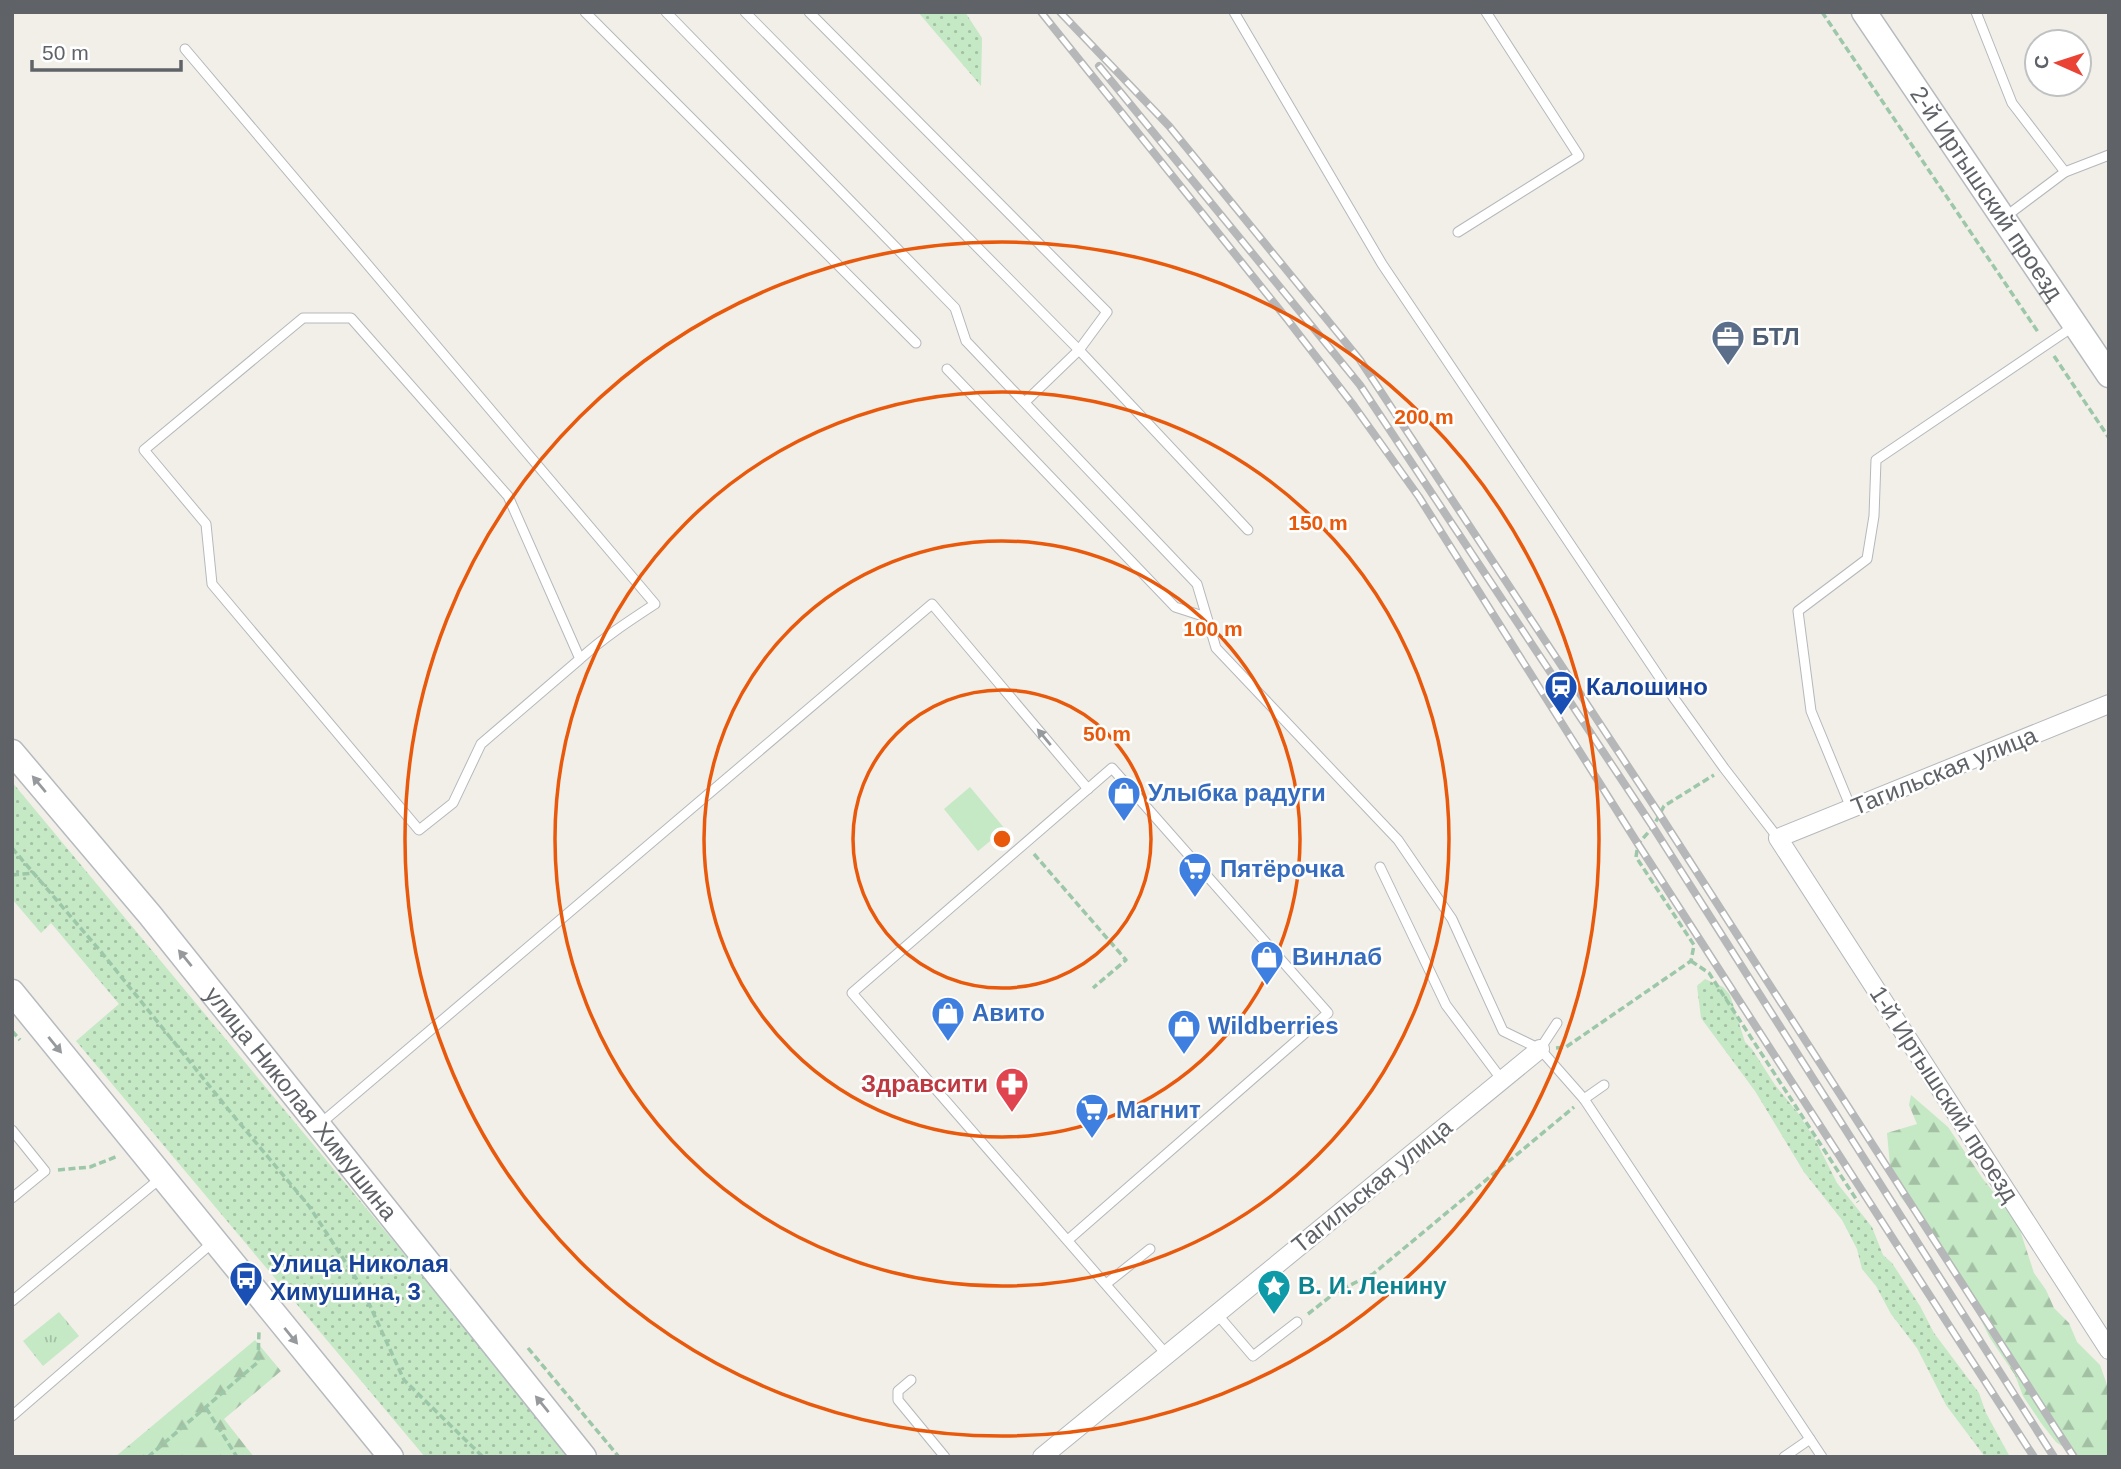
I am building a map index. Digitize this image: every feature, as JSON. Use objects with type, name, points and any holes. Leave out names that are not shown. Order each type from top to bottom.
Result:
[{"type":"main road","name":"2-й Иртышский проезд","points":[[1864,12],[2109,375]]},
{"type":"main road","name":"улица Николая Химушина","points":[[12,752],[150,915],[584,1457]]},
{"type":"main road","points":[[12,992],[391,1457]]},
{"type":"street","name":"Тагильская улица","points":[[1775,839],[2109,704]]},
{"type":"street","name":"1-й Иртышский проезд","points":[[1775,839],[2109,1350]]},
{"type":"street","name":"Тагильская улица","points":[[1042,1457],[1540,1049]]},
{"type":"lane","points":[[585,12],[916,343]]},
{"type":"lane","points":[[666,12],[956,309],[967,341],[1197,584],[1216,648],[1398,840],[1452,919],[1503,1031],[1540,1049],[1584,1099],[1822,1457]]},
{"type":"lane","points":[[745,12],[1079,350],[1248,530]]},
{"type":"lane","points":[[809,12],[1107,312],[1079,350],[1025,402]]},
{"type":"lane","points":[[1234,12],[1381,264],[1666,687],[1775,839]]},
{"type":"lane","points":[[1458,232],[1579,156],[1486,12]]},
{"type":"lane","points":[[1976,12],[2012,103],[2065,172]]},
{"type":"lane","points":[[185,49],[655,604],[599,642],[580,659],[481,744],[453,803],[419,830],[212,584],[206,524],[144,450],[303,318],[351,318],[508,496],[580,659]]},
{"type":"lane","points":[[2003,218],[2065,172],[2109,155]]},
{"type":"lane","points":[[1851,808],[1811,710],[1798,611],[1867,559],[1874,516],[1876,460],[2075,325]]},
{"type":"lane","points":[[947,369],[1175,607],[1206,617]]},
{"type":"lane","points":[[318,1125],[932,604],[963,647],[1088,789]]},
{"type":"lane","points":[[1068,1240],[1328,1013],[1112,768],[852,993],[1167,1355]]},
{"type":"lane","points":[[1380,867],[1446,1005],[1502,1080]]},
{"type":"lane","points":[[1540,1049],[1557,1023]]},
{"type":"lane","points":[[1584,1099],[1604,1085]]},
{"type":"lane","points":[[12,1130],[45,1171],[12,1198]]},
{"type":"lane","points":[[12,1301],[162,1177]]},
{"type":"lane","points":[[12,1416],[214,1242]]},
{"type":"lane","points":[[1106,1284],[1150,1250]]},
{"type":"lane","points":[[1217,1314],[1253,1356],[1297,1322]]},
{"type":"lane","points":[[911,1380],[898,1391],[898,1400],[945,1457]]},
{"type":"lane","points":[[1784,1457],[1810,1439]]},
{"type":"path","points":[[1822,12],[2109,438]]},
{"type":"path","points":[[1540,1049],[1566,1047],[1691,961],[1694,945],[1636,857],[1638,844],[1653,827],[1664,806],[1724,768]]},
{"type":"path","points":[[12,848],[309,1206],[361,1286],[404,1380],[483,1457]]},
{"type":"path","points":[[1035,855],[1126,960],[1093,988]]},
{"type":"path","points":[[12,875],[34,873]]},
{"type":"path","points":[[1691,961],[1709,973],[1858,1202]]},
{"type":"path","points":[[1297,1322],[1336,1292],[1373,1274],[1584,1099]]},
{"type":"path","points":[[45,1171],[90,1167],[118,1156]]},
{"type":"path","points":[[148,1457],[258,1362],[259,1325]]},
{"type":"path","points":[[205,1408],[237,1457]]},
{"type":"green space","points":[[918,12],[965,12],[982,38],[981,86]]},
{"type":"green space","points":[[12,782],[573,1457],[425,1457],[76,1041],[119,1004],[51,923],[41,933],[12,899]]},
{"type":"green space","points":[[970,787],[1005,829],[978,851],[944,809]]},
{"type":"green space","points":[[1705,979],[1723,987],[1730,995],[1745,1042],[1798,1113],[1837,1183],[1872,1227],[1883,1255],[1892,1263],[1934,1333],[1979,1393],[1986,1413],[2010,1457],[1985,1457],[1946,1405],[1917,1348],[1862,1269],[1857,1249],[1842,1220],[1804,1172],[1755,1091],[1701,1018],[1697,986]]},
{"type":"green space","points":[[1911,1095],[1948,1127],[1983,1179],[2017,1221],[2034,1273],[2054,1308],[2069,1323],[2077,1342],[2100,1365],[2109,1390],[2109,1457],[2078,1457],[2056,1442],[2023,1396],[2015,1375],[1990,1338],[1939,1247],[1900,1196],[1890,1165],[1887,1133],[1917,1124],[1909,1105]]},
{"type":"green space","points":[[59,1312],[79,1336],[43,1366],[23,1341]]},
{"type":"green space","points":[[255,1340],[281,1371],[224,1419],[254,1457],[115,1457]]},
{"type":"railway","points":[[1041,12],[1287,319],[1419,497],[1638,844],[2034,1457]]},
{"type":"railway","points":[[1060,12],[1169,126],[1360,360],[1660,815],[2074,1457]]},
{"type":"railway","points":[[1099,66],[1360,385],[1653,827],[2054,1457]]},
{"type":"place","name":"БТЛ","points":[[1728,367]]},
{"type":"place","name":"Калошино","points":[[1561,717]]},
{"type":"place","name":"Улыбка радуги","points":[[1124,823]]},
{"type":"place","name":"Пятёрочка","points":[[1195,899]]},
{"type":"place","name":"Винлаб","points":[[1267,987]]},
{"type":"place","name":"Авито","points":[[948,1043]]},
{"type":"place","name":"Wildberries","points":[[1184,1056]]},
{"type":"place","name":"Здравсити","points":[[1012,1114]]},
{"type":"place","name":"Магнит","points":[[1092,1140]]},
{"type":"place","name":"Улица Николая Химушина, 3","points":[[246,1308]]},
{"type":"place","name":"В. И. Ленину","points":[[1274,1316]]}]
